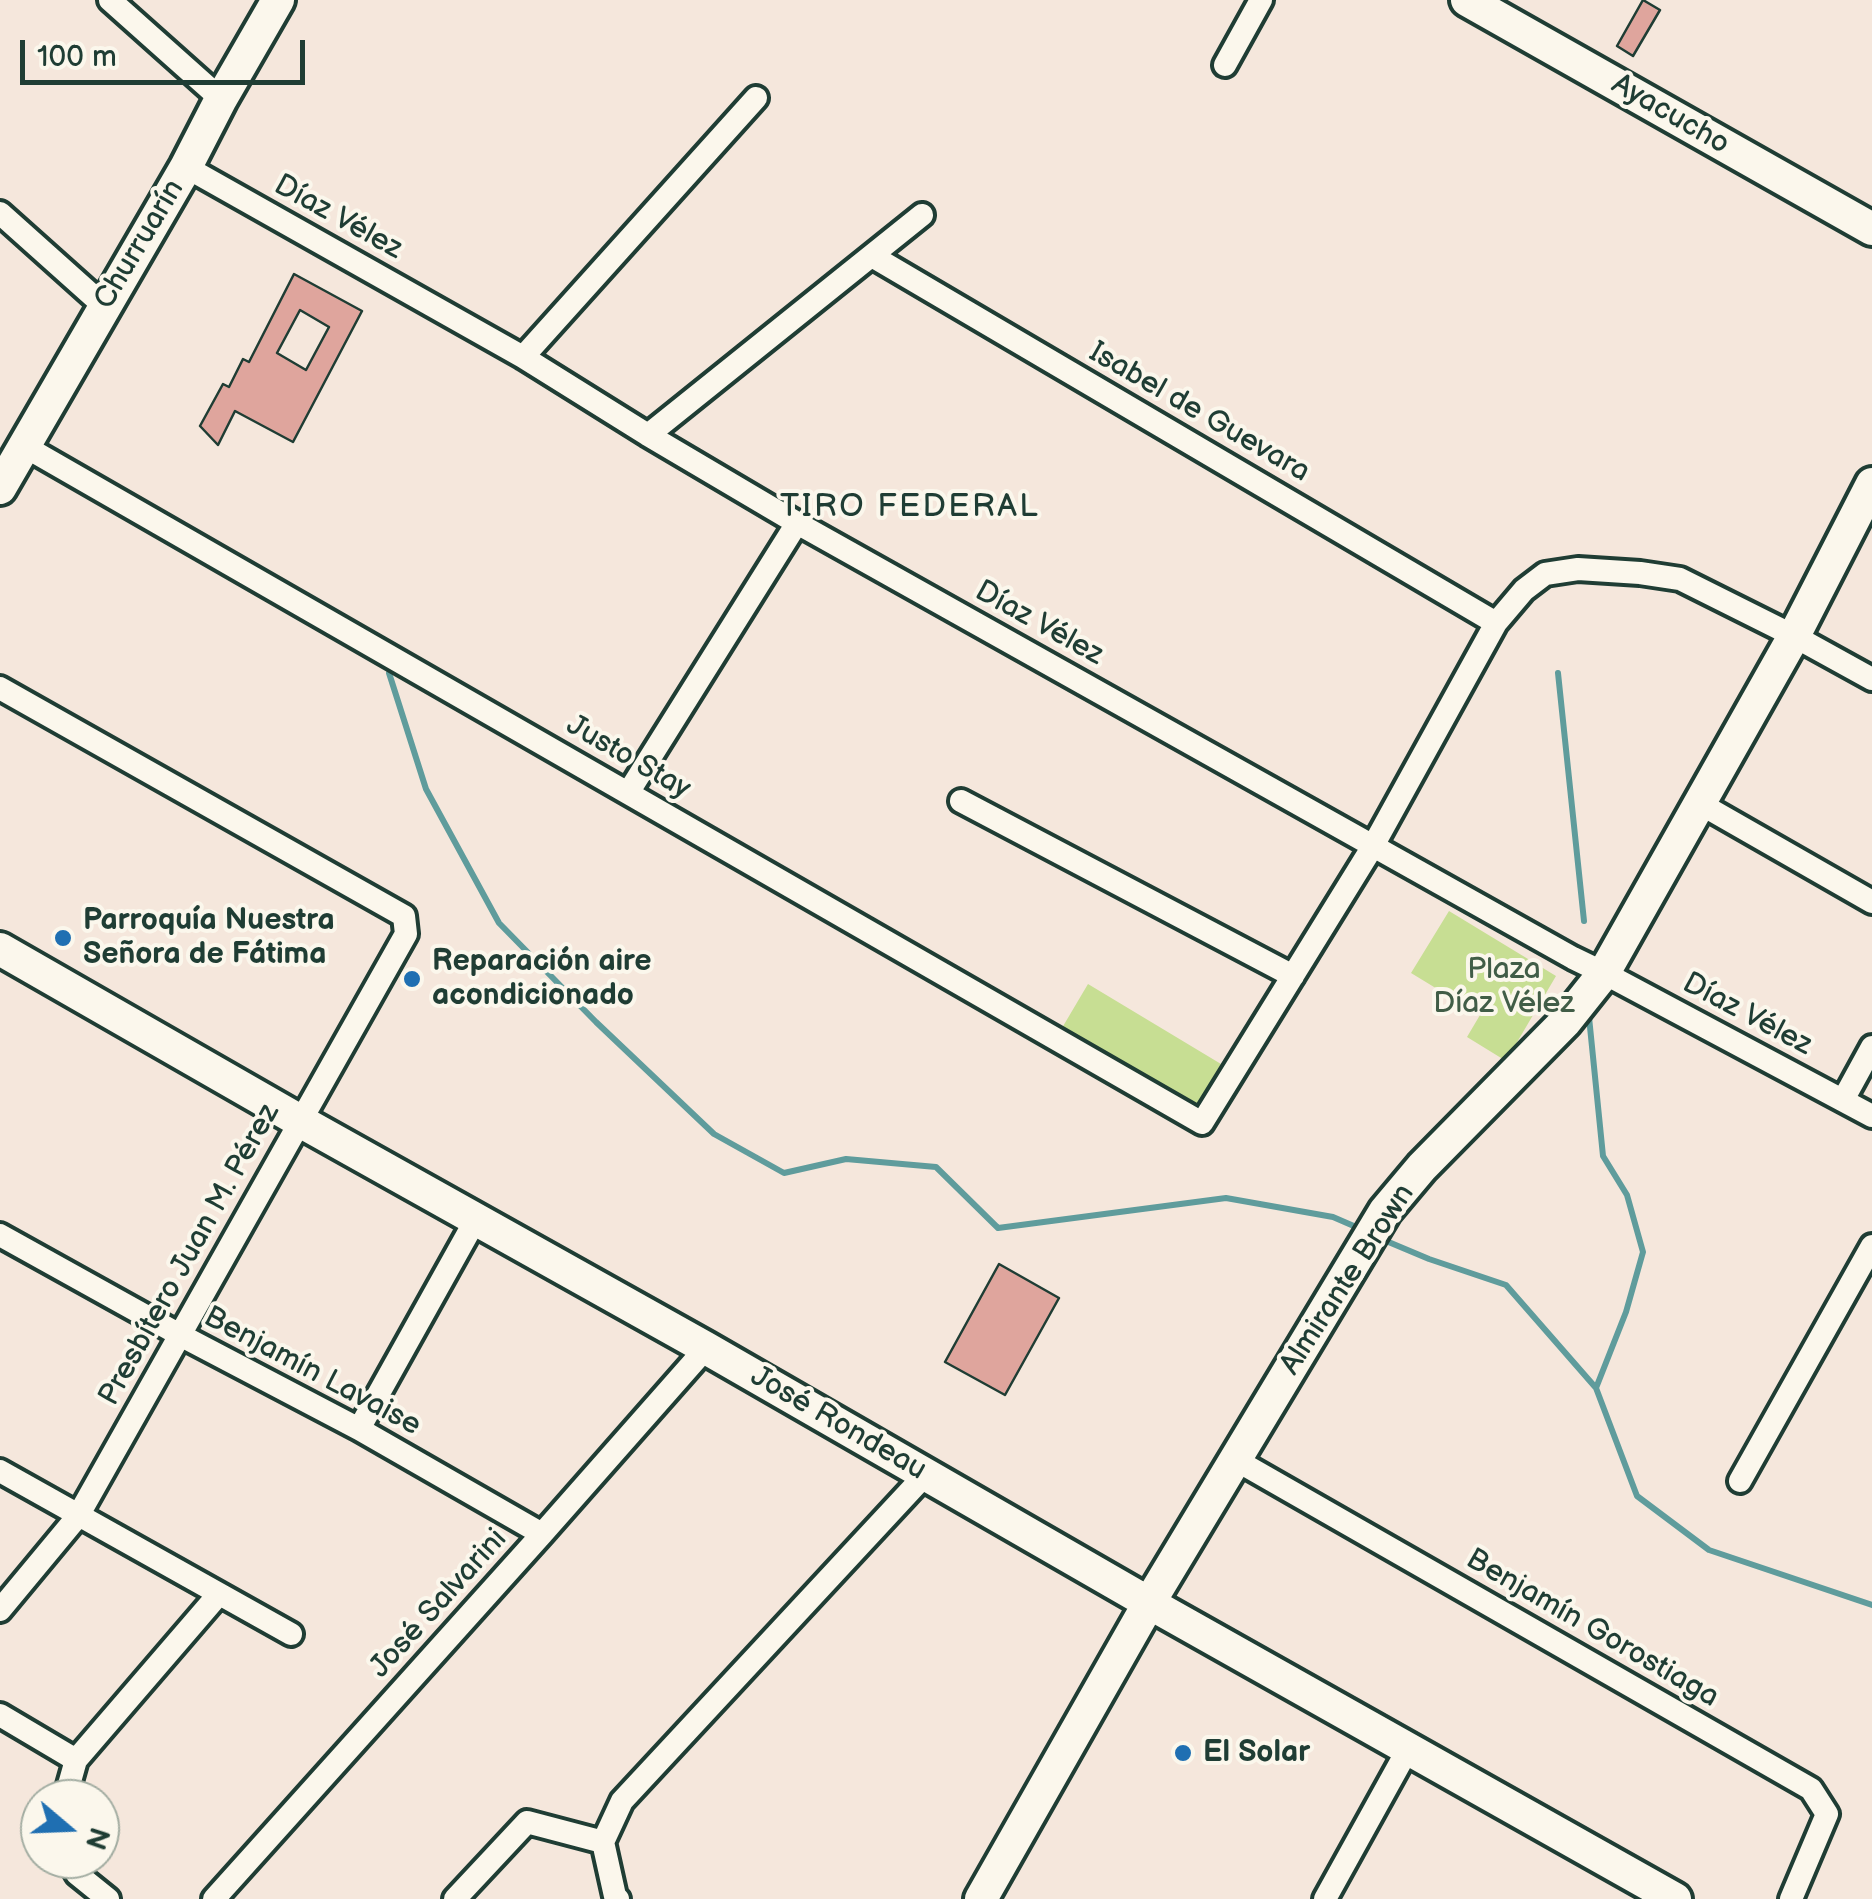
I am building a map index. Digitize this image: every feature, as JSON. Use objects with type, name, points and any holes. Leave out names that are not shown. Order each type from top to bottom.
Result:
[{"type":"street","points":[[110,0],[220,99]]},
{"type":"street","points":[[1225,65],[1261,0]]},
{"type":"street","name":"Ayacucho","points":[[1467,0],[1872,229]]},
{"type":"street","name":"Churruarín","points":[[0,488],[186,167],[276,1]]},
{"type":"street","points":[[523,356],[756,98]]},
{"type":"street","name":"Díaz Vélez","points":[[186,167],[523,356],[797,523],[1573,958],[1872,1116]]},
{"type":"street","points":[[0,213],[104,306]]},
{"type":"street","points":[[648,435],[922,214]]},
{"type":"street","name":"Isabel de Guevara","points":[[872,256],[1496,623]]},
{"type":"street","name":"Justo Stay","points":[[24,446],[1202,1123],[1294,976]]},
{"type":"street","name":"Almirante Brown","points":[[981,1899],[1149,1603],[1385,1211],[1422,1167],[1564,1022],[1604,973],[1794,636],[1872,484]]},
{"type":"street","points":[[628,794],[797,523]]},
{"type":"street","points":[[961,801],[1294,976],[1373,846],[1496,623],[1524,590],[1545,574],[1578,569],[1680,579],[1872,679]]},
{"type":"street","name":"Presbítero Juan M. Pérez","points":[[0,688],[404,916],[406,934],[78,1516],[0,1610]]},
{"type":"street","points":[[1698,803],[1872,902]]},
{"type":"street","name":"José Rondeau","points":[[0,950],[1675,1899]]},
{"type":"street","points":[[1842,1100],[1872,1047]]},
{"type":"street","points":[[359,1429],[476,1219]]},
{"type":"street","name":"Benjamín Lavaise","points":[[0,1234],[359,1429],[542,1534]]},
{"type":"street","points":[[1740,1481],[1872,1246]]},
{"type":"street","name":"José Salvarini","points":[[214,1899],[706,1348]]},
{"type":"street","name":"Benjamín Gorostiaga","points":[[1236,1460],[1811,1789],[1827,1814],[1790,1899]]},
{"type":"street","points":[[0,1471],[290,1634]]},
{"type":"street","points":[[618,1899],[603,1842],[622,1801],[925,1475]]},
{"type":"street","points":[[71,1779],[76,1760],[218,1595]]},
{"type":"street","points":[[0,1715],[76,1760]]},
{"type":"street","points":[[1325,1899],[1408,1749]]},
{"type":"street","points":[[455,1899],[527,1822],[603,1842]]},
{"type":"street","points":[[83,1879],[108,1899]]},
{"type":"green space","name":"Plaza Díaz Vélez","points":[[1449,911],[1556,976],[1506,1061],[1467,1037],[1480,1015],[1411,973]]},
{"type":"green space","points":[[1088,984],[1221,1064],[1192,1112],[1059,1033]]},
{"type":"building","points":[[1643,0],[1660,10],[1633,56],[1617,46]]},
{"type":"building","points":[[294,274],[362,311],[293,442],[235,411],[218,445],[200,426],[223,384],[229,387],[243,359],[249,362]],"holes":[[[300,310],[329,327],[306,370],[277,353]]]},
{"type":"building","points":[[999,1264],[1059,1298],[1005,1395],[945,1362]]},
{"type":"waterway","points":[[389,673],[426,789],[499,923],[714,1134],[784,1173],[846,1159],[936,1167],[998,1228],[1226,1198],[1333,1217],[1363,1230]]},
{"type":"waterway","points":[[1558,673],[1584,921]]},
{"type":"waterway","points":[[1589,1017],[1603,1156],[1627,1195],[1643,1252],[1626,1312],[1596,1388]]},
{"type":"waterway","points":[[1379,1238],[1506,1285],[1596,1388],[1637,1496],[1709,1550],[1872,1605]]},
{"type":"place","name":"Parroquía Nuestra Señora de Fátima","points":[[63,938]]},
{"type":"place","name":"Reparación aire acondicionado","points":[[412,979]]},
{"type":"place","name":"El Solar","points":[[1183,1753]]},
{"type":"district","name":"TIRO FEDERAL","points":[[910,508]]}]
